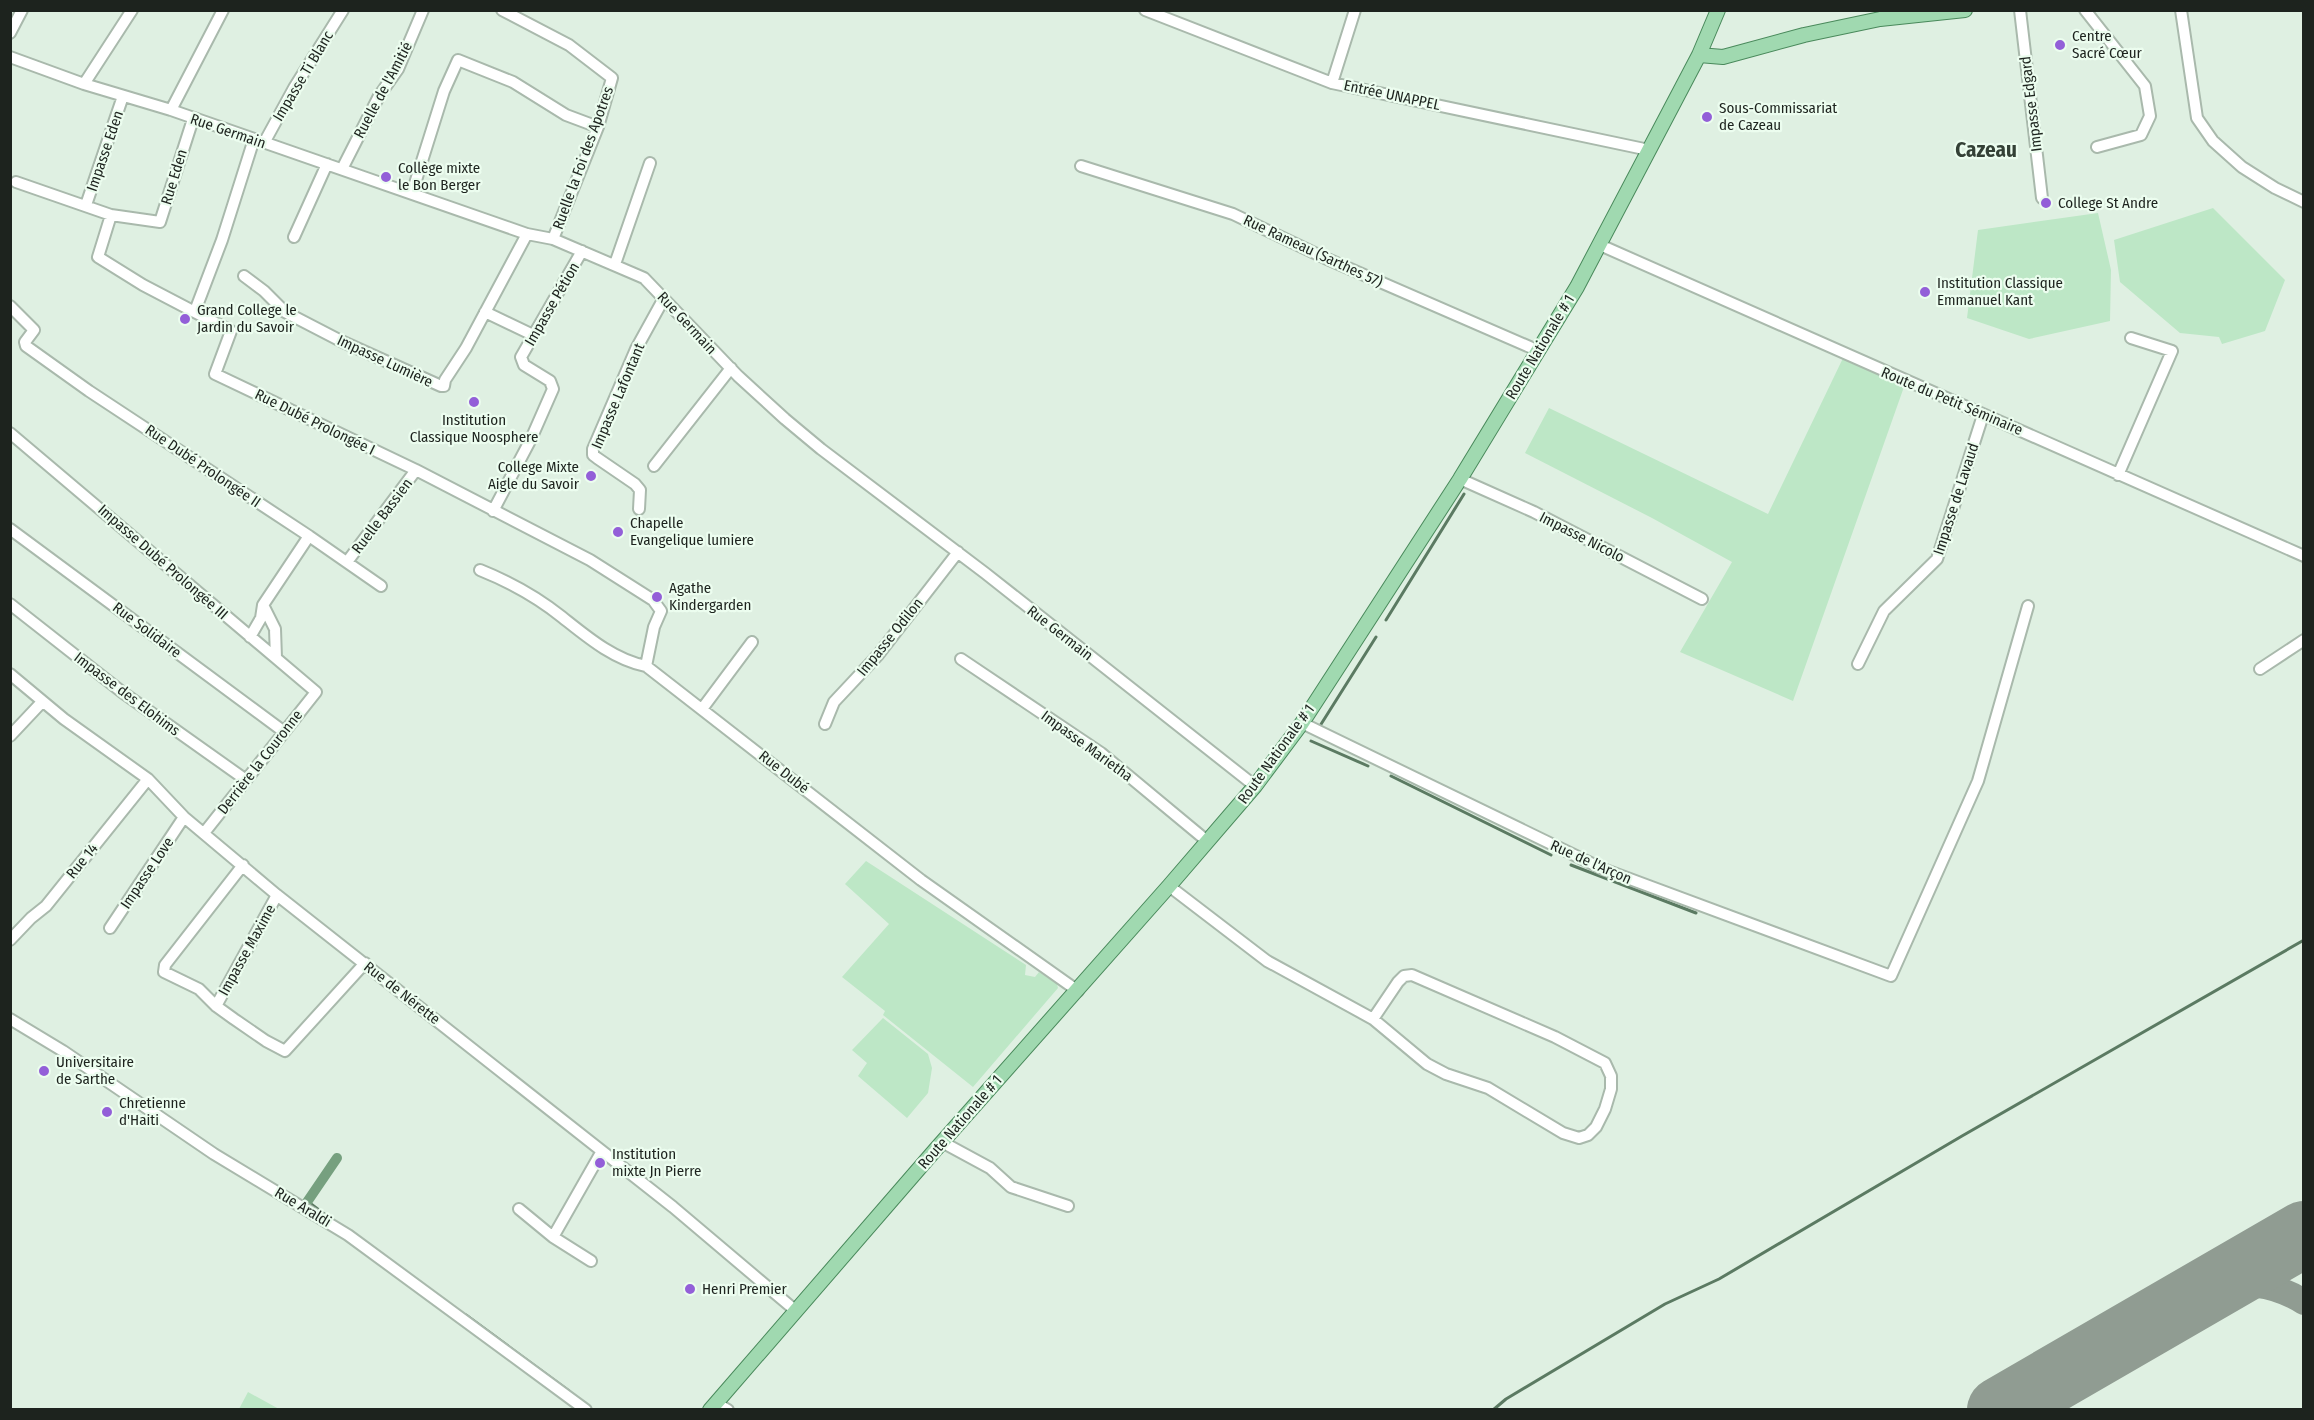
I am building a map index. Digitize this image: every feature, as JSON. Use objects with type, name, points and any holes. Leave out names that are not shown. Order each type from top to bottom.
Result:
[{"type":"main road","name":"Route Nationale # 1","points":[[718,1407],[796,1311],[942,1142],[1078,991],[1255,786],[1302,723],[1460,479],[1539,351],[1600,245],[1699,55],[1718,10]]},
{"type":"main road","points":[[1699,55],[1723,57],[1803,35],[1880,19],[1965,10]]},
{"type":"street","points":[[10,33],[22,10]]},
{"type":"street","points":[[84,84],[132,10]]},
{"type":"street","points":[[171,111],[223,10]]},
{"type":"street","name":"Impasse Ti Blanc","points":[[195,312],[259,141],[343,10]]},
{"type":"street","name":"Ruelle de l'Amitié","points":[[342,169],[379,96],[398,69],[423,10]]},
{"type":"street","name":"Ruelle la Foi des Apotres","points":[[502,10],[569,45],[612,78],[598,127],[553,239]]},
{"type":"street","name":"Entrée UNAPPEL","points":[[1145,10],[1332,83],[1649,150]]},
{"type":"street","points":[[1332,83],[1355,10]]},
{"type":"street","name":"Impasse Edgard","points":[[2020,10],[2042,198]]},
{"type":"street","points":[[2085,10],[2145,86],[2150,116],[2140,135],[2097,147]]},
{"type":"street","points":[[2181,10],[2197,118],[2213,141],[2242,167],[2275,188],[2304,202]]},
{"type":"street","name":"Rue Germain","points":[[10,57],[526,234],[553,239],[644,278],[731,368],[821,449],[958,552],[1255,786]]},
{"type":"street","points":[[411,194],[444,91],[458,60],[513,82],[566,115],[598,127]]},
{"type":"street","name":"Impasse Eden","points":[[86,206],[123,96]]},
{"type":"street","name":"Rue Eden","points":[[111,215],[160,222],[192,119]]},
{"type":"street","points":[[615,264],[651,163]]},
{"type":"street","points":[[294,237],[327,164]]},
{"type":"street","name":"Rue Rameau (Sarthes 57)","points":[[1081,166],[1233,214],[1325,258],[1539,351]]},
{"type":"street","points":[[16,182],[111,215]]},
{"type":"street","name":"Rue Dubé Prolongée I","points":[[111,215],[98,257],[142,285],[231,331],[215,374],[416,470],[590,560],[621,578],[659,605],[661,611],[654,627],[646,666]]},
{"type":"street","name":"Impasse Lumière","points":[[244,276],[264,291],[285,312],[341,341],[444,386],[445,380],[466,348],[526,234]]},
{"type":"street","name":"Route du Petit Séminaire","points":[[1600,245],[2304,555]]},
{"type":"street","name":"Impasse Pétion","points":[[493,511],[531,439],[553,389],[550,381],[524,365],[521,357],[582,251]]},
{"type":"street","name":"Impasse Lafontant","points":[[639,509],[640,490],[635,484],[593,455],[593,449],[636,349],[663,300]]},
{"type":"street","name":"Rue Dubé Prolongée II","points":[[10,306],[34,330],[25,342],[26,346],[89,391],[309,536]]},
{"type":"street","points":[[485,312],[533,335]]},
{"type":"street","points":[[2118,475],[2172,351],[2131,338]]},
{"type":"street","points":[[654,466],[731,368]]},
{"type":"street","name":"Impasse de Lavaud","points":[[1858,663],[1884,611],[1936,559],[1983,415]]},
{"type":"street","name":"Impasse Dubé Prolongée III","points":[[10,433],[316,692]]},
{"type":"street","name":"Ruelle Bassien","points":[[347,562],[416,470]]},
{"type":"street","name":"Impasse Nicolo","points":[[1460,479],[1534,512],[1702,599]]},
{"type":"street","name":"Rue Solidaire","points":[[10,529],[283,731]]},
{"type":"street","points":[[250,637],[261,618],[262,605],[309,536],[381,586]]},
{"type":"street","name":"Impasse Odilon","points":[[825,724],[834,702],[878,655],[958,552]]},
{"type":"street","name":"Rue Dubé","points":[[480,570],[514,584],[561,616],[577,631],[631,663],[646,666],[921,879],[1078,991]]},
{"type":"street","name":"Impasse des Elohims","points":[[10,604],[122,692],[246,780]]},
{"type":"street","points":[[262,605],[275,629],[276,658]]},
{"type":"street","name":"Rue de l'Arçon","points":[[1302,723],[1603,869],[1891,976],[1978,781],[2028,606]]},
{"type":"street","points":[[2260,669],[2304,640]]},
{"type":"street","points":[[702,709],[752,642]]},
{"type":"street","name":"Impasse Marietha","points":[[961,659],[1101,753],[1207,841]]},
{"type":"street","name":"Rue de Nérette","points":[[10,674],[42,702],[148,779],[184,818],[277,895],[602,1150],[796,1311]]},
{"type":"street","name":"Derrière la Couronne","points":[[204,833],[316,692]]},
{"type":"street","points":[[10,736],[42,702]]},
{"type":"street","name":"Rue 14","points":[[10,939],[46,906],[148,779]]},
{"type":"street","name":"Impasse Love","points":[[110,928],[184,818]]},
{"type":"street","points":[[243,866],[164,970],[200,989],[216,1006],[266,1041],[285,1051],[365,963]]},
{"type":"street","points":[[1169,886],[1268,961],[1373,1019],[1427,1064],[1446,1074],[1488,1088],[1563,1133],[1579,1138],[1596,1127],[1605,1109],[1611,1089],[1611,1076],[1605,1063],[1555,1037],[1412,975],[1404,976],[1398,982],[1373,1019]]},
{"type":"street","name":"Impasse Maxime","points":[[216,1006],[277,895]]},
{"type":"street","name":"Rue Araldi","points":[[10,1019],[63,1051],[214,1154],[348,1235],[586,1410]]},
{"type":"street","points":[[942,1142],[990,1168],[1011,1187],[1068,1206]]},
{"type":"street","points":[[553,1237],[602,1150]]},
{"type":"street","points":[[519,1209],[553,1237],[591,1261]]},
{"type":"green space","points":[[2213,208],[2285,280],[2265,331],[2222,344],[2219,337],[2180,333],[2120,282],[2114,240]]},
{"type":"green space","points":[[2098,213],[2111,270],[2110,321],[2029,339],[1967,318],[1978,230]]},
{"type":"green space","points":[[1844,356],[1905,384],[1793,701],[1680,652],[1732,562],[1525,453],[1549,408],[1768,514]]},
{"type":"green space","points":[[866,861],[1026,965],[1025,975],[1035,977],[1039,972],[1057,984],[1058,988],[973,1087],[883,1015],[885,1011],[842,977],[889,924],[845,884]]},
{"type":"green space","points":[[883,1018],[928,1054],[932,1068],[928,1093],[907,1118],[858,1076],[867,1063],[852,1050]]},
{"type":"green space","points":[[248,1392],[279,1409],[239,1409]]},
{"type":"waterway","points":[[1386,620],[1464,494]]},
{"type":"waterway","points":[[1318,729],[1376,637]]},
{"type":"waterway","points":[[1311,741],[1368,766]]},
{"type":"waterway","points":[[1391,776],[1551,855]]},
{"type":"waterway","points":[[1571,865],[1696,913]]},
{"type":"waterway","points":[[1493,1410],[1506,1399],[1665,1304],[1719,1279],[1962,1136],[2304,940]]},
{"type":"waterway","points":[[305,1205],[337,1158]]},
{"type":"waterway","points":[[311,1204],[331,1219]]},
{"type":"waterway","points":[[466,1315],[569,1391]]},
{"type":"taxiway","points":[[2207,1290],[2233,1285],[2257,1285],[2280,1290],[2304,1302]]},
{"type":"runway","points":[[2000,1410],[2304,1234]]},
{"type":"place","name":"Centre Sacré Cœur","points":[[2060,45]]},
{"type":"place","name":"Sous-Commissariat de Cazeau","points":[[1707,117]]},
{"type":"place","name":"Collège mixte le Bon Berger","points":[[386,177]]},
{"type":"place","name":"College St Andre","points":[[2046,203]]},
{"type":"place","name":"Institution Classique Emmanuel Kant","points":[[1925,292]]},
{"type":"place","name":"Grand College le Jardin du Savoir","points":[[185,319]]},
{"type":"place","name":"Institution Classique Noosphere","points":[[474,402]]},
{"type":"place","name":"College Mixte Aigle du Savoir","points":[[591,476]]},
{"type":"place","name":"Chapelle Evangelique lumiere","points":[[618,532]]},
{"type":"place","name":"Agathe Kindergarden","points":[[657,597]]},
{"type":"place","name":"Universitaire de Sarthe","points":[[44,1071]]},
{"type":"place","name":"Chretienne d'Haiti","points":[[107,1112]]},
{"type":"place","name":"Institution mixte Jn Pierre","points":[[600,1163]]},
{"type":"place","name":"Henri Premier","points":[[690,1289]]},
{"type":"district","name":"Cazeau","points":[[1986,150]]}]
